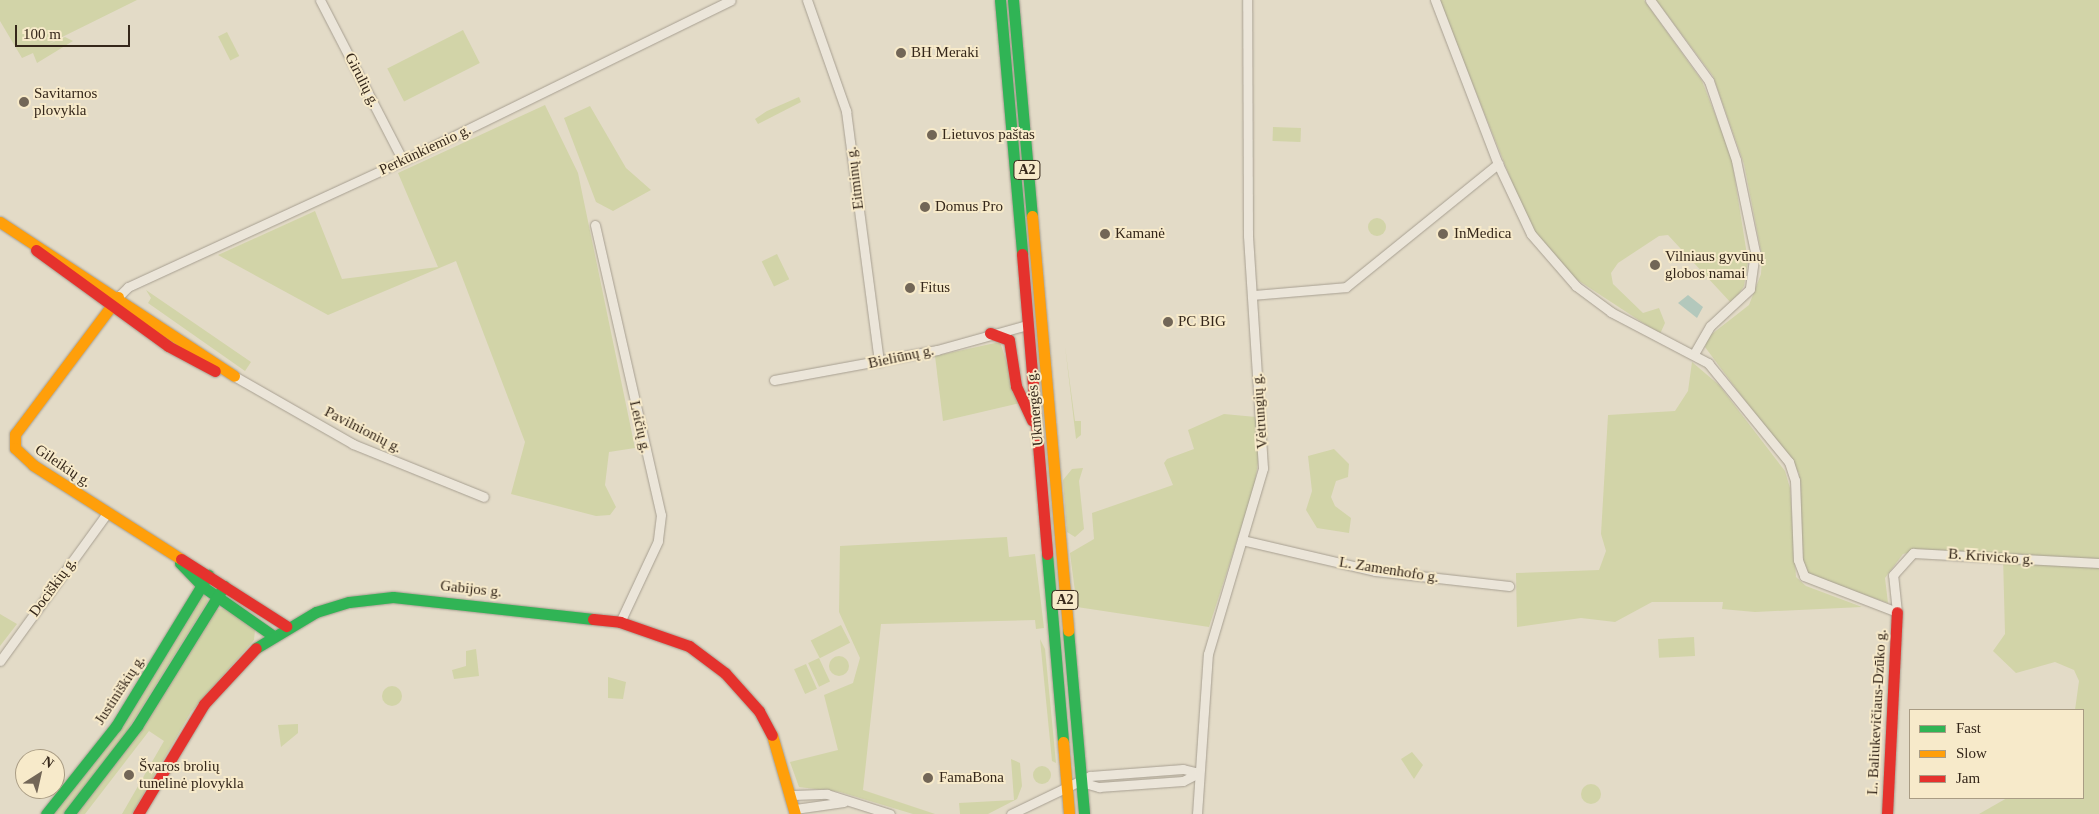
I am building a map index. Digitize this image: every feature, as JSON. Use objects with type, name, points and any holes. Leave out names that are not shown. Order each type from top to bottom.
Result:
[{"type":"main road","name":"Ukmergės g.","points":[[1000,0],[1068,814]]},
{"type":"main road","name":"Ukmergės g.","points":[[1013,0],[1084,814]]},
{"type":"main road","name":"Pavilnionių g.","points":[[0,222],[118,297],[234,376]]},
{"type":"main road","name":"Pavilnionių g.","points":[[29,242],[52,265],[182,355],[234,376]]},
{"type":"main road","name":"Gileikių g.","points":[[118,297],[16,434],[14,442],[19,454],[177,559],[208,576],[286,626]]},
{"type":"main road","points":[[1027,325],[1042,319]]},
{"type":"main road","points":[[990,333],[1009,340],[1016,386],[1037,434]]},
{"type":"main road","name":"Gileikių g.","points":[[177,559],[202,586],[272,635]]},
{"type":"main road","name":"Justiniškių g.","points":[[46,814],[116,726],[208,576]]},
{"type":"main road","points":[[69,814],[137,726],[224,586]]},
{"type":"main road","name":"Gabijos g.","points":[[138,814],[218,685],[272,635],[286,626],[333,606],[393,598],[620,622],[676,640],[725,673],[772,733],[793,795],[795,811]]},
{"type":"main road","name":"L. Baliukevičiaus-Dzūko g.","points":[[1887,814],[1897,612]]},
{"type":"street","name":"Girulių g.","points":[[320,0],[403,161]]},
{"type":"street","name":"Perkūnkiemio g.","points":[[118,297],[128,287],[403,161],[731,0]]},
{"type":"street","name":"Eitminų g.","points":[[807,0],[846,111],[879,362]]},
{"type":"street","name":"Vėtrungių g.","points":[[1197,814],[1208,654],[1260,482],[1264,451],[1247,211],[1247,0]]},
{"type":"street","name":"L. Baliukevičiaus-Dzūko g.","points":[[1435,0],[1498,164],[1531,234],[1576,286],[1629,324],[1694,354],[1715,370],[1789,462],[1795,480],[1801,573],[1814,583],[1897,612]]},
{"type":"street","points":[[1650,0],[1709,81],[1736,160],[1755,252],[1752,281],[1744,299],[1710,326],[1694,354]]},
{"type":"street","points":[[1253,295],[1346,286],[1498,164]]},
{"type":"street","name":"Leičių g.","points":[[595,225],[661,516],[658,541],[620,622]]},
{"type":"street","name":"Bieliūnų g.","points":[[774,380],[879,362],[1027,325]]},
{"type":"street","name":"Pavilnionių g.","points":[[234,376],[353,444],[484,497]]},
{"type":"street","name":"Dociškių g.","points":[[0,661],[107,513]]},
{"type":"street","name":"L. Zamenhofo g.","points":[[1242,540],[1375,571],[1509,586]]},
{"type":"street","name":"B. Krivicko g.","points":[[1897,612],[1893,575],[1913,553],[2099,563]]},
{"type":"street","points":[[1011,814],[1067,785],[1098,775],[1183,769],[1199,773]]},
{"type":"street","points":[[793,795],[827,794],[844,802],[890,814]]},
{"type":"street","points":[[795,811],[844,802]]},
{"type":"green space","points":[[0,0],[137,0],[46,45],[65,37],[73,41],[37,63],[33,53],[22,58],[0,21]]},
{"type":"green space","points":[[1439,0],[1644,0],[1702,81],[1731,155],[1748,261],[1744,286],[1732,304],[1668,235],[1659,236],[1618,263],[1611,273],[1613,284],[1643,313],[1659,308],[1665,323],[1660,334],[1573,277],[1530,227]]},
{"type":"green space","points":[[1656,0],[2099,0],[2099,814],[1979,814],[2005,799],[2084,799],[2084,709],[2075,709],[2079,681],[2074,670],[2055,662],[2016,673],[1993,651],[2005,634],[2003,556],[1919,550],[1903,554],[1885,578],[1888,603],[1808,575],[1802,564],[1799,473],[1705,347],[1708,337],[1749,305],[1761,274],[1762,256],[1744,164],[1713,76]]},
{"type":"green space","points":[[463,30],[480,63],[404,102],[387,69]]},
{"type":"green space","points":[[227,32],[239,56],[230,61],[218,37]]},
{"type":"green space","points":[[799,97],[801,102],[758,124],[755,119],[767,111]]},
{"type":"green space","points":[[545,105],[578,173],[635,448],[609,452],[605,485],[616,507],[610,515],[596,516],[511,494],[525,442],[456,261],[328,315],[218,255],[315,211],[342,279],[438,267],[398,173]]},
{"type":"green space","points":[[590,106],[626,168],[651,190],[613,211],[596,202],[564,118]]},
{"type":"green space","points":[[1273,127],[1301,128],[1300,142],[1273,141]]},
{"type":"green space","points":[[1373,218],[1381,218],[1386,223],[1384,234],[1373,236],[1368,231],[1368,223]]},
{"type":"green space","points":[[777,254],[789,279],[774,287],[762,261]]},
{"type":"green space","points":[[146,290],[251,362],[245,371],[148,303],[151,298]]},
{"type":"green space","points":[[1000,342],[1020,403],[943,421],[935,356]]},
{"type":"green space","points":[[1065,346],[1075,421],[1081,421],[1081,435],[1076,439]]},
{"type":"green space","points":[[1692,362],[1719,385],[1785,471],[1790,488],[1796,577],[1806,586],[1862,607],[1755,612],[1722,609],[1723,602],[1652,602],[1615,622],[1581,618],[1517,627],[1516,573],[1599,570],[1606,551],[1601,534],[1608,415],[1675,411],[1688,391]]},
{"type":"green space","points":[[1224,414],[1256,417],[1259,456],[1254,488],[1209,627],[1077,607],[1070,553],[1094,539],[1092,513],[1173,485],[1164,463],[1167,459],[1194,449],[1188,430]]},
{"type":"green space","points":[[1334,449],[1349,464],[1348,477],[1336,481],[1331,497],[1335,506],[1351,518],[1349,533],[1317,528],[1306,510],[1312,491],[1308,456]]},
{"type":"green space","points":[[1083,468],[1079,481],[1084,529],[1075,537],[1067,532],[1063,480],[1072,469]]},
{"type":"green space","points":[[1007,537],[1009,557],[1035,554],[1044,628],[1036,629],[1035,620],[881,624],[863,790],[935,814],[913,814],[840,792],[799,787],[790,762],[838,750],[824,695],[853,683],[860,658],[839,612],[840,546]]},
{"type":"green space","points":[[204,594],[208,601],[120,742],[63,814],[51,814],[61,799],[65,799],[65,794]]},
{"type":"green space","points":[[225,608],[255,630],[254,640],[191,712],[132,814],[122,814],[164,741],[149,731],[85,814],[75,814],[217,609]]},
{"type":"green space","points":[[0,614],[17,624],[0,646]]},
{"type":"green space","points":[[841,625],[850,643],[820,658],[811,640]]},
{"type":"green space","points":[[1694,637],[1695,656],[1659,658],[1658,639]]},
{"type":"green space","points":[[1040,639],[1045,649],[1056,763],[1052,761]]},
{"type":"green space","points":[[476,649],[479,676],[454,679],[452,670],[466,666],[466,651]]},
{"type":"green space","points":[[839,656],[846,659],[849,666],[846,673],[839,676],[832,673],[829,666],[832,659]]},
{"type":"green space","points":[[819,658],[830,682],[819,687],[808,663]]},
{"type":"green space","points":[[806,664],[817,689],[805,694],[794,669]]},
{"type":"green space","points":[[608,677],[626,682],[623,699],[608,698]]},
{"type":"green space","points":[[392,686],[399,689],[402,696],[399,703],[392,706],[385,703],[382,696],[385,689]]},
{"type":"green space","points":[[298,724],[298,733],[281,747],[278,725]]},
{"type":"green space","points":[[1412,752],[1423,765],[1414,779],[1401,759]]},
{"type":"green space","points":[[1011,759],[1020,763],[1022,786],[1017,799],[988,814],[960,814],[959,803],[1014,800]]},
{"type":"green space","points":[[1038,766],[1046,766],[1051,771],[1049,782],[1038,784],[1033,779],[1033,771]]},
{"type":"green space","points":[[1591,784],[1598,787],[1601,794],[1598,801],[1591,804],[1584,801],[1581,794],[1584,787]]},
{"type":"shaded area","points":[[1688,295],[1703,307],[1697,318],[1678,303]]},
{"type":"traffic: fast","points":[[1000,0],[1022,254]]},
{"type":"traffic: fast","points":[[1013,0],[1032,216]]},
{"type":"traffic: fast","points":[[1047,554],[1063,742]]},
{"type":"traffic: fast","points":[[180,563],[202,586],[272,635]]},
{"type":"traffic: fast","points":[[46,814],[116,726],[208,575]]},
{"type":"traffic: fast","points":[[69,814],[137,726],[224,586]]},
{"type":"traffic: fast","points":[[256,648],[316,612],[349,602],[393,597],[593,619]]},
{"type":"traffic: fast","points":[[1068,630],[1084,814]]},
{"type":"traffic: slow","points":[[1032,216],[1068,630]]},
{"type":"traffic: slow","points":[[0,222],[234,376]]},
{"type":"traffic: slow","points":[[118,297],[15,434],[15,448],[33,465],[181,559]]},
{"type":"traffic: slow","points":[[772,735],[795,814]]},
{"type":"traffic: slow","points":[[1063,742],[1069,814]]},
{"type":"traffic: jam","points":[[36,250],[168,346],[215,371]]},
{"type":"traffic: jam","points":[[1022,254],[1047,554]]},
{"type":"traffic: jam","points":[[990,333],[1009,340],[1016,386],[1032,421]]},
{"type":"traffic: jam","points":[[181,559],[286,626]]},
{"type":"traffic: jam","points":[[1887,814],[1897,612]]},
{"type":"traffic: jam","points":[[593,619],[620,622],[689,646],[725,673],[759,711],[772,735]]},
{"type":"traffic: jam","points":[[138,814],[204,704],[256,648]]},
{"type":"place","name":"BH Meraki","points":[[901,53]]},
{"type":"place","name":"Savitarnos plovykla","points":[[24,102]]},
{"type":"place","name":"Lietuvos paštas","points":[[932,135]]},
{"type":"place","name":"Domus Pro","points":[[925,207]]},
{"type":"place","name":"Kamanė","points":[[1105,234]]},
{"type":"place","name":"InMedica","points":[[1443,234]]},
{"type":"place","name":"Vilniaus gyvūnų globos namai","points":[[1655,265]]},
{"type":"place","name":"Fitus","points":[[910,288]]},
{"type":"place","name":"PC BIG","points":[[1168,322]]},
{"type":"place","name":"Švaros brolių tunelinė plovykla","points":[[129,775]]},
{"type":"place","name":"FamaBona","points":[[928,778]]}]
